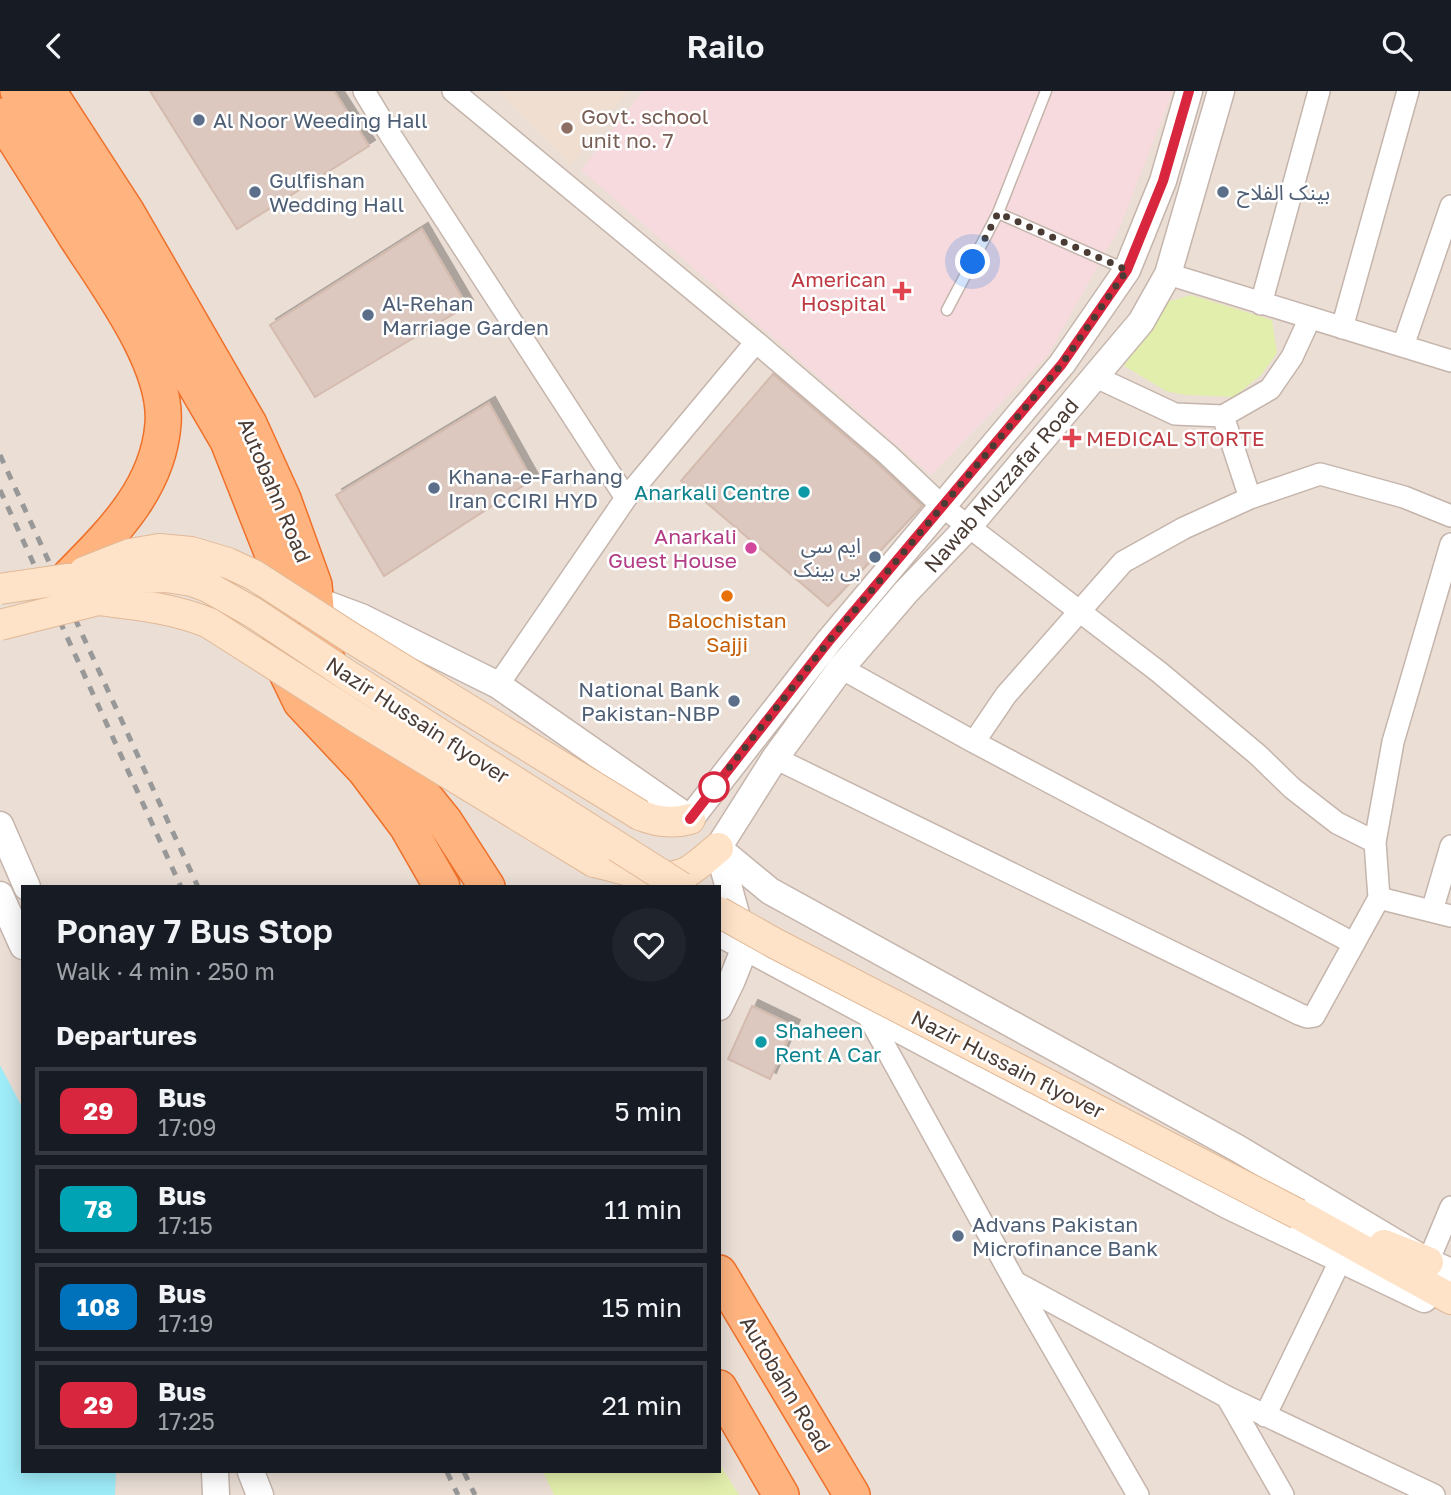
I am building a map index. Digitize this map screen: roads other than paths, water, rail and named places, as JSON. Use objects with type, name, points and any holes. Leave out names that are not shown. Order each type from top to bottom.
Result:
[{"type":"highway","name":"Autobahn Road","points":[[18,91],[83,193],[228,441],[279,570],[283,665],[301,702],[365,770],[407,826],[441,885]]},
{"type":"highway","name":"Autobahn Road","points":[[48,91],[126,211],[249,424],[283,499],[314,585],[319,642],[351,713],[403,770],[445,822],[486,885]]},
{"type":"highway","points":[[0,116],[114,295],[148,355],[161,395],[163,422],[147,481],[136,502],[114,531],[67,579]]},
{"type":"highway","name":"Autobahn Road","points":[[721,1276],[852,1495]]},
{"type":"highway","points":[[721,1391],[781,1495]]},
{"type":"main road","points":[[67,579],[130,554],[159,549],[191,552],[228,562],[263,580],[361,644],[640,815],[666,822],[690,819]]},
{"type":"main road","name":"Nazir Hussain flyover","points":[[0,589],[67,579],[166,577],[192,581],[225,595],[686,882]]},
{"type":"main road","name":"Nazir Hussain flyover","points":[[0,625],[98,600],[147,578]]},
{"type":"main road","points":[[98,600],[167,609],[190,614],[209,623],[361,720],[635,885]]},
{"type":"main road","points":[[594,862],[623,867],[647,876],[671,877],[686,882],[718,848]]},
{"type":"main road","name":"Nazir Hussain flyover","points":[[721,913],[821,968],[1298,1214]]},
{"type":"main road","points":[[1298,1214],[1439,1267]]},
{"type":"main road","points":[[1298,1214],[1451,1299]]},
{"type":"street","points":[[364,91],[626,498]]},
{"type":"street","points":[[453,91],[756,342],[887,454],[943,507],[1081,611],[1337,823],[1375,842]]},
{"type":"street","name":"Nawab Muzzafar Road","points":[[690,819],[829,641],[1062,364],[1127,270],[1163,181],[1189,91]]},
{"type":"street","name":"Nawab Muzzafar Road","points":[[718,848],[775,758],[841,668],[906,592],[968,527],[1141,322],[1168,274],[1221,91]]},
{"type":"street","points":[[1261,304],[1319,91]]},
{"type":"street","points":[[1342,328],[1408,91]]},
{"type":"street","points":[[1402,346],[1451,206]]},
{"type":"street","points":[[1168,274],[1451,361]]},
{"type":"street","points":[[1096,377],[1175,414],[1223,416],[1270,389],[1292,357],[1310,318]]},
{"type":"street","points":[[498,685],[626,498],[756,342]]},
{"type":"street","points":[[1223,416],[1250,498]]},
{"type":"street","points":[[974,742],[1006,695],[1123,562],[1184,528],[1250,498],[1320,474],[1404,497],[1451,516]]},
{"type":"street","points":[[775,758],[1307,1017],[1314,1016],[1379,898],[1375,842],[1393,742],[1451,544]]},
{"type":"street","points":[[280,587],[361,617],[498,685],[690,819]]},
{"type":"street","points":[[841,668],[974,742],[1353,943]]},
{"type":"street","points":[[0,825],[26,885]]},
{"type":"street","points":[[1379,898],[1442,913],[1451,846]]},
{"type":"street","points":[[718,848],[745,947],[721,1002]]},
{"type":"street","points":[[718,848],[770,891],[1237,1148],[1439,1267],[1451,1207]]},
{"type":"street","points":[[0,895],[21,942]]},
{"type":"street","points":[[721,934],[1229,1206],[1451,1312]]},
{"type":"street","points":[[866,1012],[1138,1495]]},
{"type":"street","points":[[1265,1416],[1342,1259]]},
{"type":"street","points":[[1016,1282],[1227,1397],[1434,1495]]},
{"type":"street","points":[[1227,1397],[1283,1495]]},
{"type":"street","points":[[215,1473],[216,1495]]},
{"type":"street","points":[[243,1473],[244,1495]]},
{"type":"street","points":[[251,1473],[260,1495]]},
{"type":"lane","points":[[947,310],[998,213],[1046,91]]},
{"type":"lane","points":[[998,213],[1127,270]]},
{"type":"water","points":[[0,1065],[21,1105],[21,1473],[116,1473],[115,1495],[0,1495]]},
{"type":"railway","points":[[0,455],[197,885]]},
{"type":"railway","points":[[0,490],[180,885]]},
{"type":"railway","points":[[447,1473],[458,1495]]},
{"type":"railway","points":[[464,1473],[475,1495]]},
{"type":"place","name":"Al Noor Weeding Hall","points":[[199,120]]},
{"type":"place","name":"Govt. school unit no. 7","points":[[567,128]]},
{"type":"place","name":"Gulfishan Wedding Hall","points":[[255,192]]},
{"type":"place","name":"بینک الفلاح","points":[[1223,192]]},
{"type":"place","name":"American Hospital","points":[[902,291]]},
{"type":"place","name":"Al-Rehan Marriage Garden","points":[[368,315]]},
{"type":"place","name":"MEDICAL STORTE","points":[[1072,438]]},
{"type":"place","name":"Khana-e-Farhang Iran CCIRI HYD","points":[[434,488]]},
{"type":"place","name":"Anarkali Centre","points":[[804,492]]},
{"type":"place","name":"Anarkali Guest House","points":[[751,548]]},
{"type":"place","name":"ایم سی بی بینک","points":[[875,557]]},
{"type":"place","name":"Balochistan Sajji","points":[[727,596]]},
{"type":"place","name":"National Bank Pakistan-NBP","points":[[734,701]]},
{"type":"place","name":"Shaheen Rent A Car","points":[[761,1042]]},
{"type":"place","name":"Advans Pakistan Microfinance Bank","points":[[958,1236]]}]
